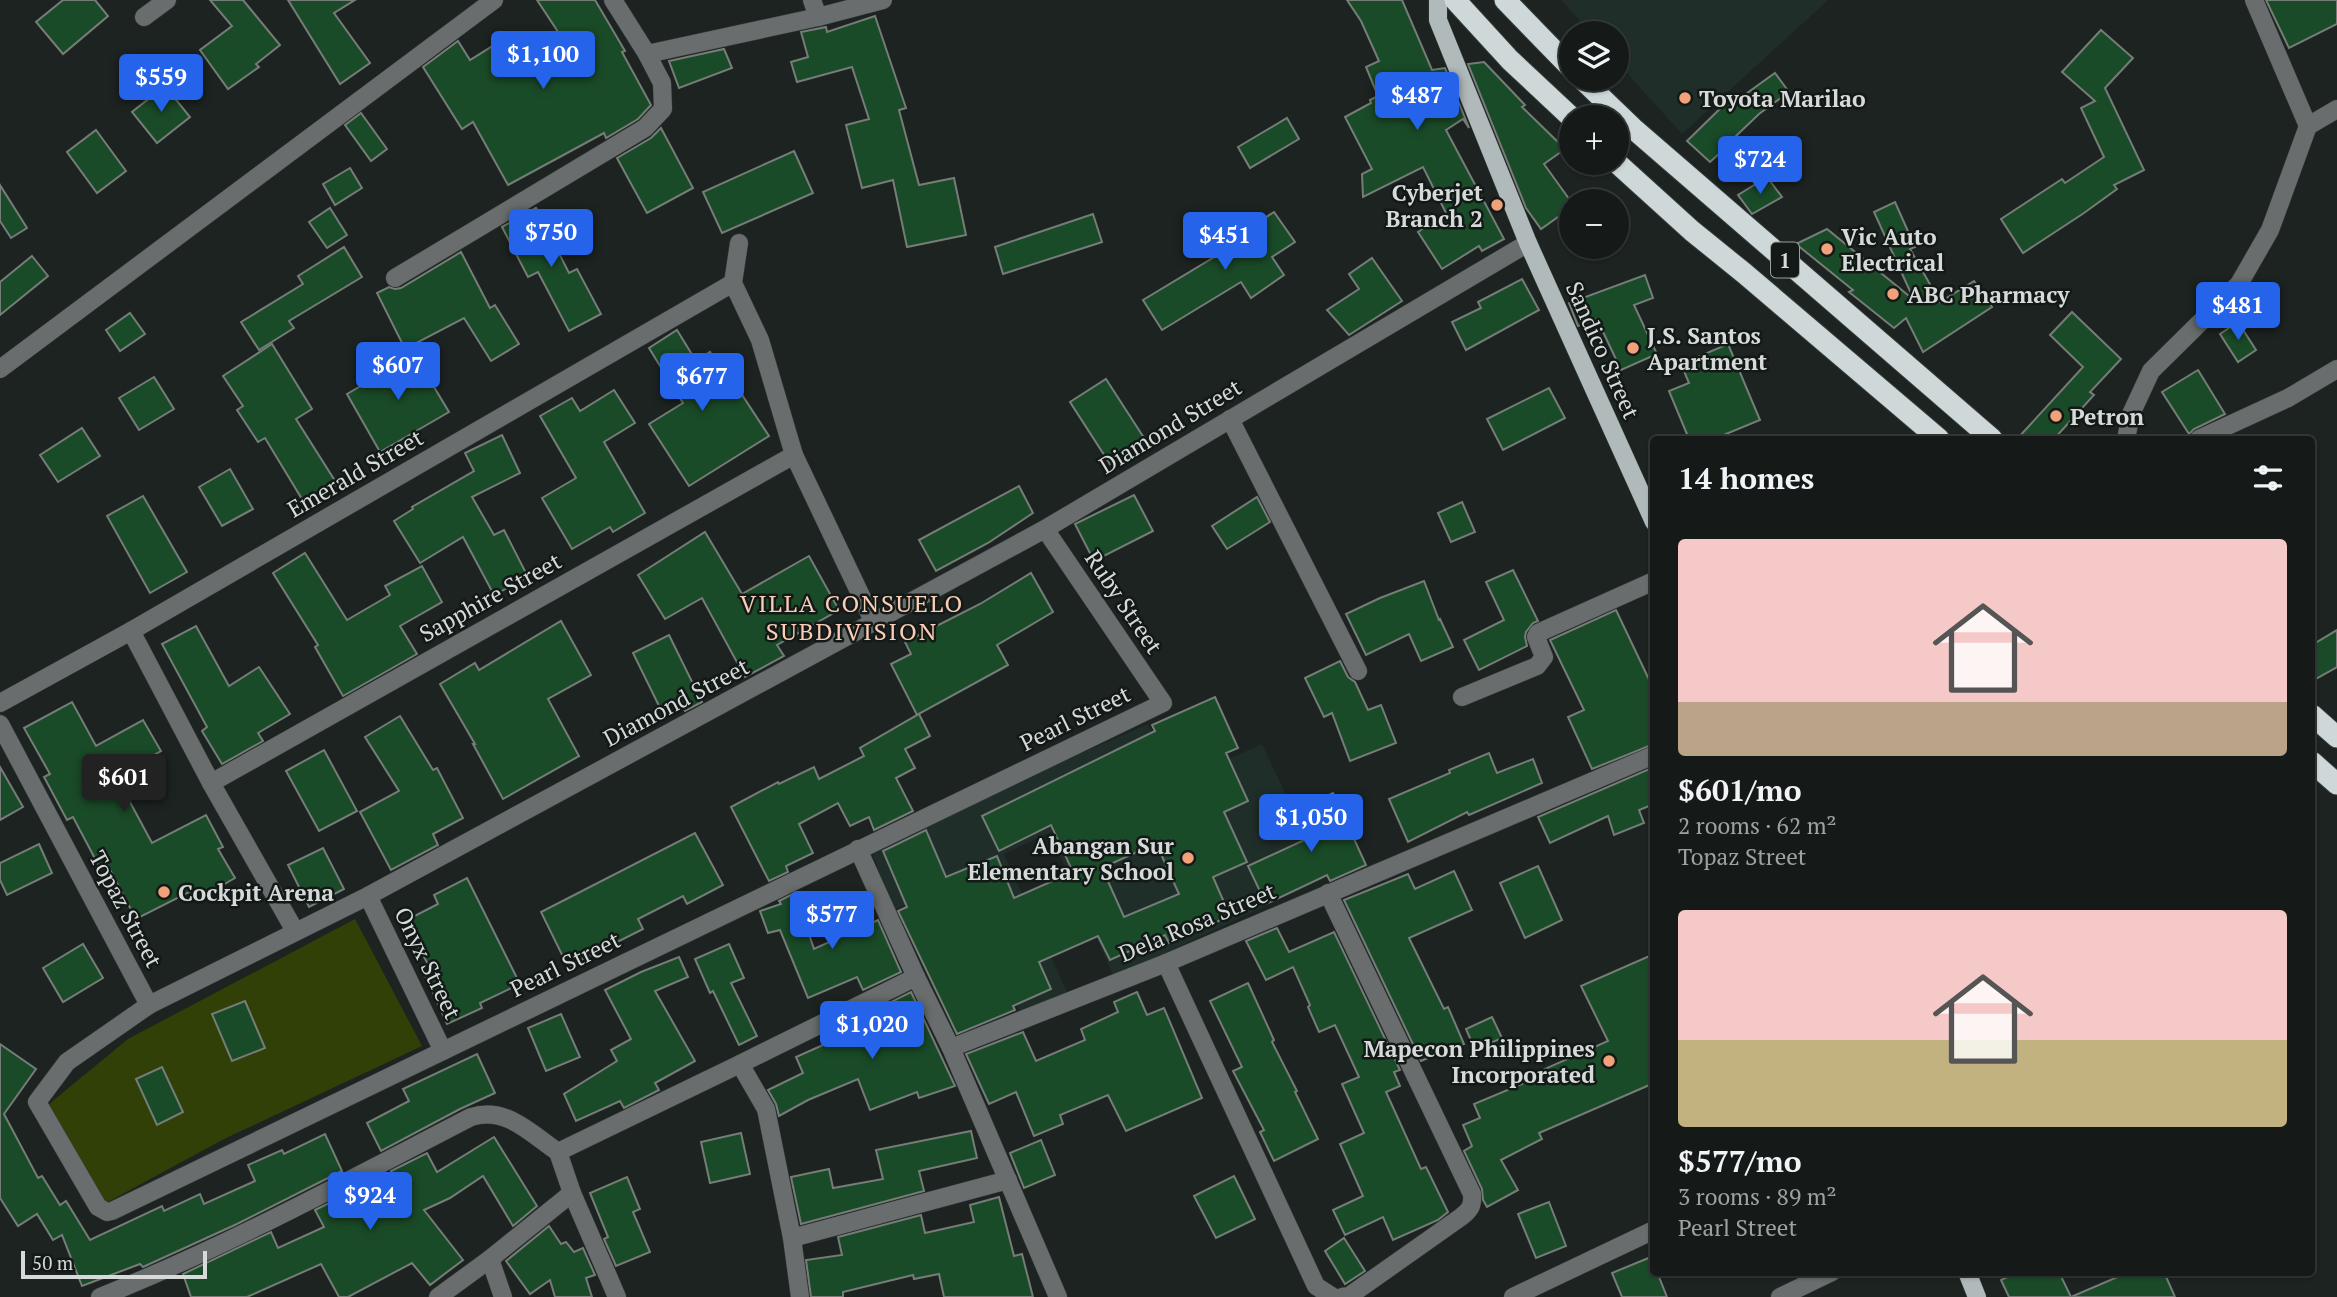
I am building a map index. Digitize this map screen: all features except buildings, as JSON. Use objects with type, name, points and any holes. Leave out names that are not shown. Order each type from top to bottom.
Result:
[{"type":"highway","points":[[1455,0],[1510,60],[1559,106]]},
{"type":"highway","points":[[1505,0],[1559,56]]},
{"type":"highway","name":"1","points":[[1594,91],[1634,131],[1989,436]]},
{"type":"highway","name":"1","points":[[1629,174],[1692,231],[1935,436]]},
{"type":"highway","points":[[2315,718],[2337,737]]},
{"type":"highway","points":[[2315,765],[2337,784]]},
{"type":"main road","name":"Sandico Street","points":[[1438,0],[1438,20],[1528,243],[1650,513]]},
{"type":"main road","points":[[1969,1276],[1977,1297]]},
{"type":"street","points":[[144,17],[167,0]]},
{"type":"street","points":[[0,369],[494,0]]},
{"type":"street","points":[[396,278],[645,128],[663,109],[662,83],[613,0]]},
{"type":"street","points":[[647,54],[815,8],[883,0]]},
{"type":"street","points":[[2254,0],[2308,126]]},
{"type":"street","points":[[2127,436],[2131,414],[2151,371],[2239,284],[2258,252],[2270,230],[2308,126],[2337,109]]},
{"type":"street","points":[[739,243],[733,283],[760,340],[793,455],[874,623]]},
{"type":"street","name":"Diamond Street","points":[[37,1102],[67,1062],[149,1004],[368,896],[1045,529],[1528,243]]},
{"type":"street","name":"Emerald Street","points":[[0,703],[131,631],[733,283]]},
{"type":"street","points":[[2206,436],[2288,398],[2337,369]]},
{"type":"street","points":[[1230,419],[1358,671]]},
{"type":"street","name":"Sapphire Street","points":[[211,783],[793,455]]},
{"type":"street","name":"Ruby Street","points":[[1045,529],[1163,703]]},
{"type":"street","points":[[1462,697],[1541,663],[1544,657],[1536,638],[1538,633],[1650,583]]},
{"type":"street","points":[[131,631],[211,783],[295,931]]},
{"type":"street","name":"Pearl Street","points":[[37,1102],[98,1207],[107,1212],[1163,703]]},
{"type":"street","name":"Topaz Street","points":[[0,724],[149,1004]]},
{"type":"street","name":"Dela Rosa Street","points":[[951,1048],[1166,963],[1650,757]]},
{"type":"street","points":[[858,849],[951,1048],[1058,1297]]},
{"type":"street","points":[[1328,894],[1472,1194],[1473,1204],[1461,1217],[1349,1296],[1342,1297]]},
{"type":"street","name":"Onyx Street","points":[[368,896],[443,1051]]},
{"type":"street","points":[[1166,963],[1316,1286],[1333,1297]]},
{"type":"street","points":[[558,1152],[916,977]]},
{"type":"street","points":[[740,1064],[766,1109],[792,1238],[800,1297]]},
{"type":"street","points":[[100,1297],[168,1270],[471,1116],[484,1113],[497,1113],[508,1118],[558,1152],[572,1193],[617,1297]]},
{"type":"street","points":[[792,1238],[1008,1180]]},
{"type":"street","points":[[438,1297],[572,1193]]},
{"type":"street","points":[[1513,1297],[1650,1232]]},
{"type":"street","points":[[490,1259],[503,1297]]},
{"type":"street","points":[[1780,1297],[1821,1276]]},
{"type":"shaded area","name":"Toyota Marilao","points":[[1561,0],[1828,0],[1682,134],[1629,75],[1629,21],[1580,21]]},
{"type":"shaded area","points":[[1148,724],[1172,775],[1004,854],[1067,992],[1020,1012],[961,881],[893,910],[870,846]]},
{"type":"shaded area","name":"Abangan Sur Elementary School","points":[[1262,744],[1325,878],[1114,977],[1052,838]]},
{"type":"green space","points":[[355,919],[422,1046],[224,1139],[106,1203],[43,1109],[128,1039]]},
{"type":"place","name":"Toyota Marilao","points":[[1685,98]]},
{"type":"place","name":"Cyberjet Branch 2","points":[[1497,205]]},
{"type":"place","name":"Vic Auto Electrical","points":[[1827,249]]},
{"type":"place","name":"ABC Pharmacy","points":[[1893,294]]},
{"type":"place","name":"J.S. Santos Apartment","points":[[1633,348]]},
{"type":"place","name":"Petron","points":[[2056,416]]},
{"type":"place","name":"Abangan Sur Elementary School","points":[[1188,858]]},
{"type":"place","name":"Cockpit Arena","points":[[164,892]]},
{"type":"place","name":"Mapecon Philippines Incorporated","points":[[1609,1061]]},
{"type":"district","name":"VILLA CONSUELO SUBDIVISION","points":[[852,617]]}]
